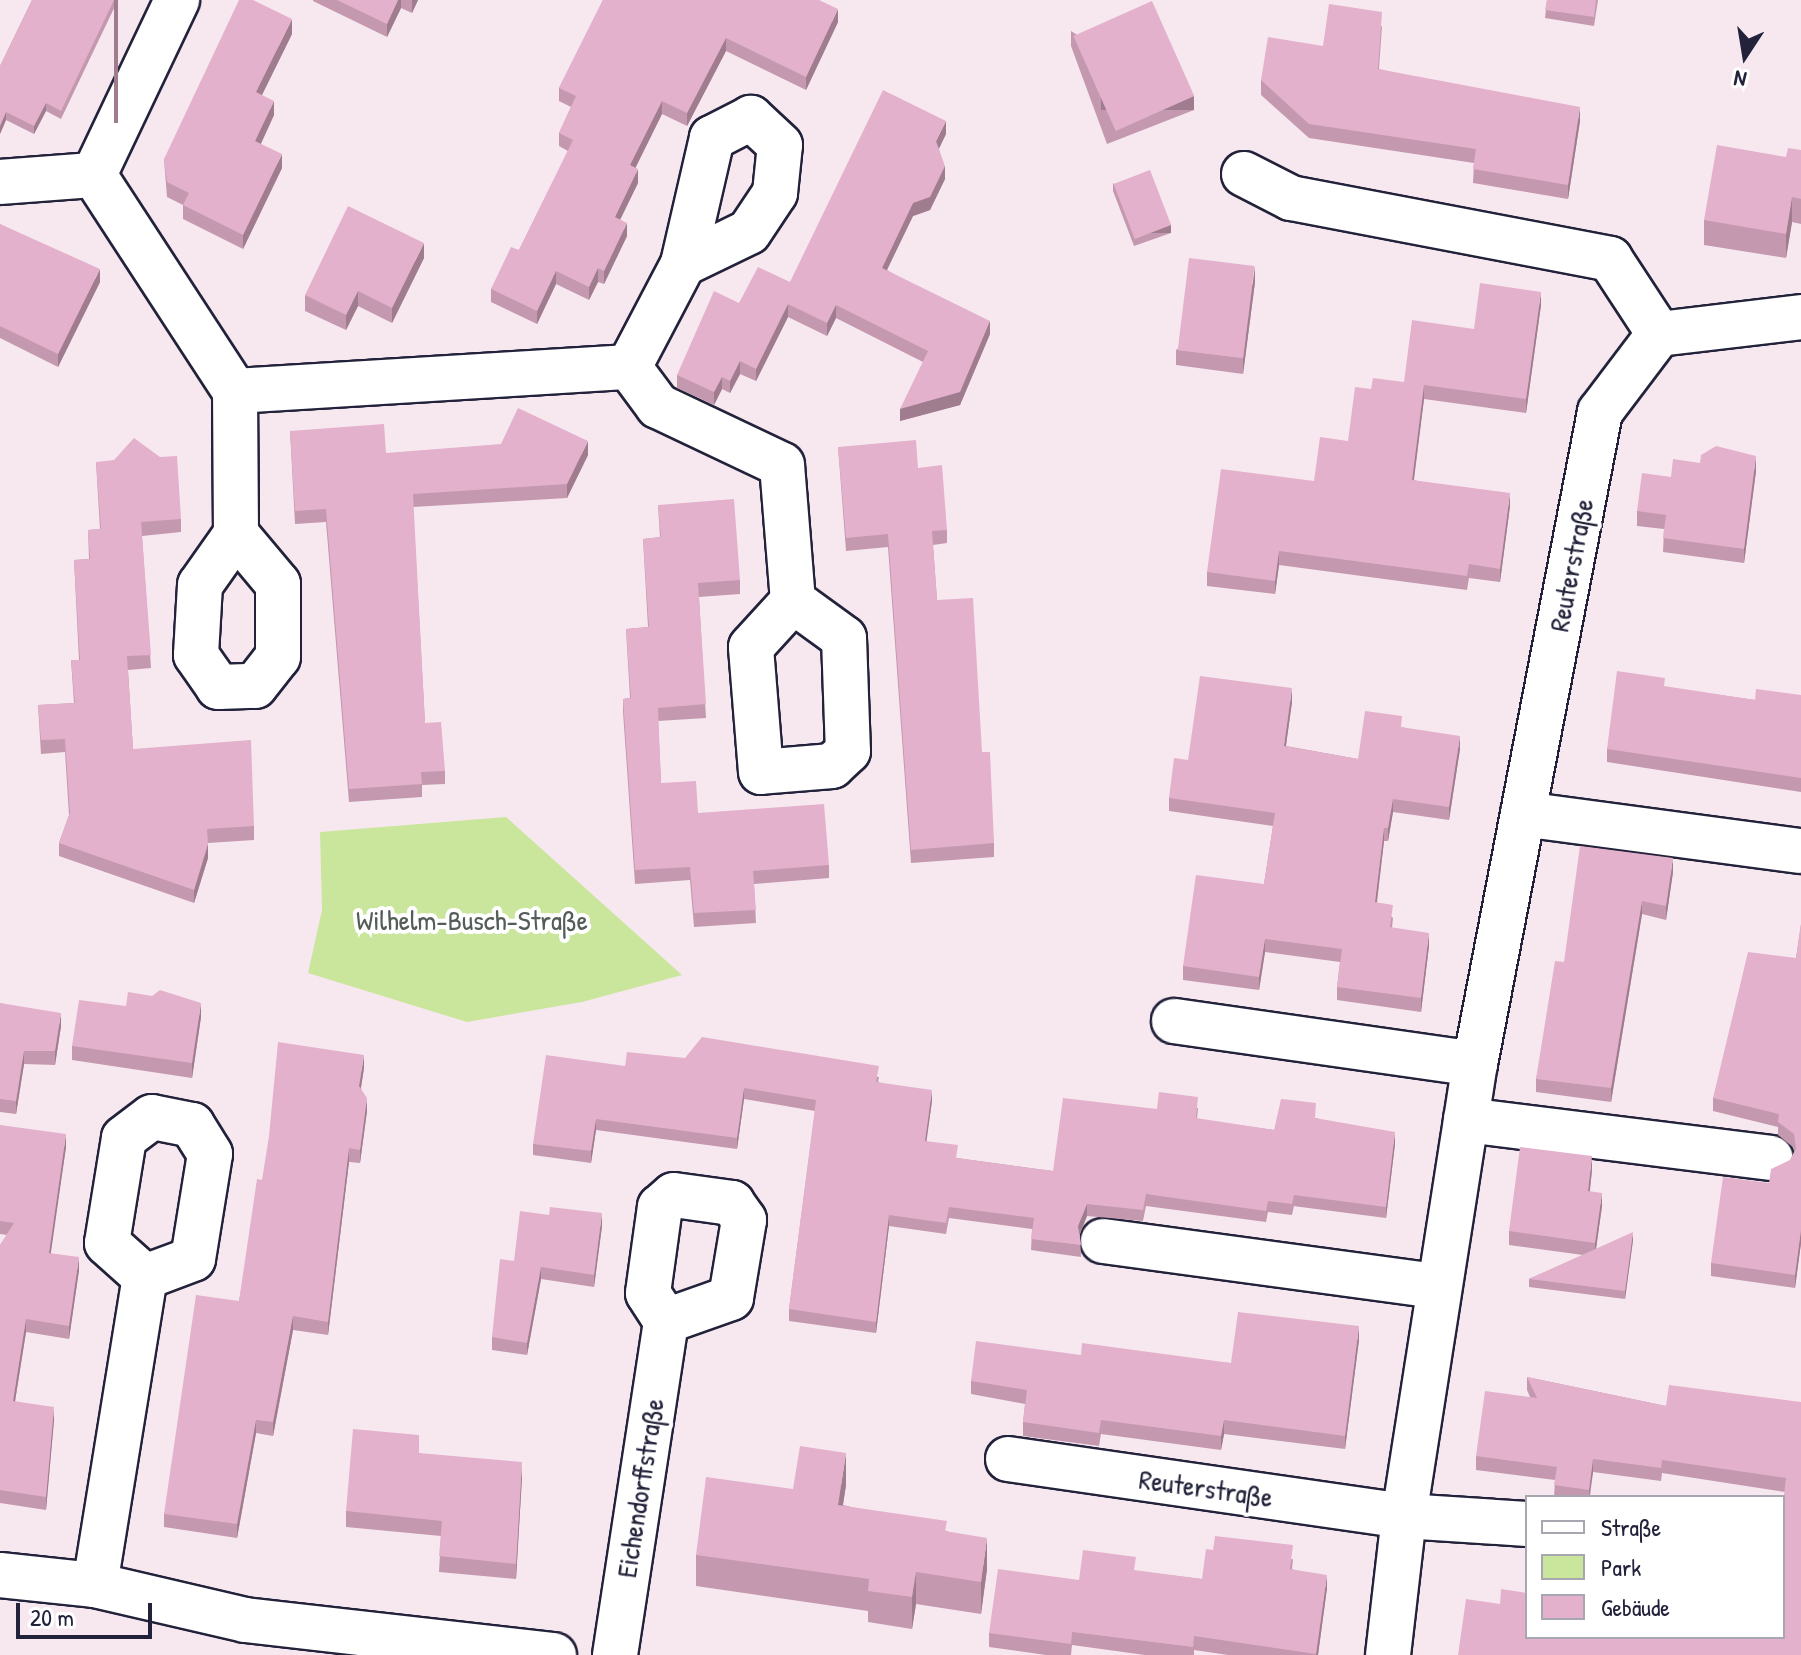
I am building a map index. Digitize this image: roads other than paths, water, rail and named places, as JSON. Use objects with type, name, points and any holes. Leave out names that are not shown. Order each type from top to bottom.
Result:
[{"type":"street","points":[[94,175],[177,0]]},
{"type":"street","points":[[1244,174],[1291,198],[1610,259],[1659,334],[1801,317]]},
{"type":"street","points":[[0,182],[94,175]]},
{"type":"street","points":[[94,175],[235,391],[236,534]]},
{"type":"street","points":[[629,367],[683,264]]},
{"type":"street","name":"Reuterstraße","points":[[1388,1655],[1404,1516],[1475,1064],[1600,412],[1659,334]]},
{"type":"street","points":[[235,391],[629,367]]},
{"type":"street","points":[[629,367],[658,406],[782,465],[793,601]]},
{"type":"street","points":[[1523,814],[1801,851]]},
{"type":"street","points":[[1174,1021],[1475,1064]]},
{"type":"street","points":[[1466,1120],[1771,1158]]},
{"type":"street","points":[[1103,1241],[1438,1286]]},
{"type":"street","points":[[95,1585],[145,1277]]},
{"type":"street","name":"Eichendorffstraße","points":[[615,1655],[666,1321]]},
{"type":"street","name":"Reuterstraße","points":[[1008,1459],[1404,1516],[1525,1524]]},
{"type":"street","points":[[0,1575],[95,1585],[245,1620],[554,1655]]},
{"type":"park label","name":"Wilhelm-Busch-Straße","points":[[472,920]]}]
